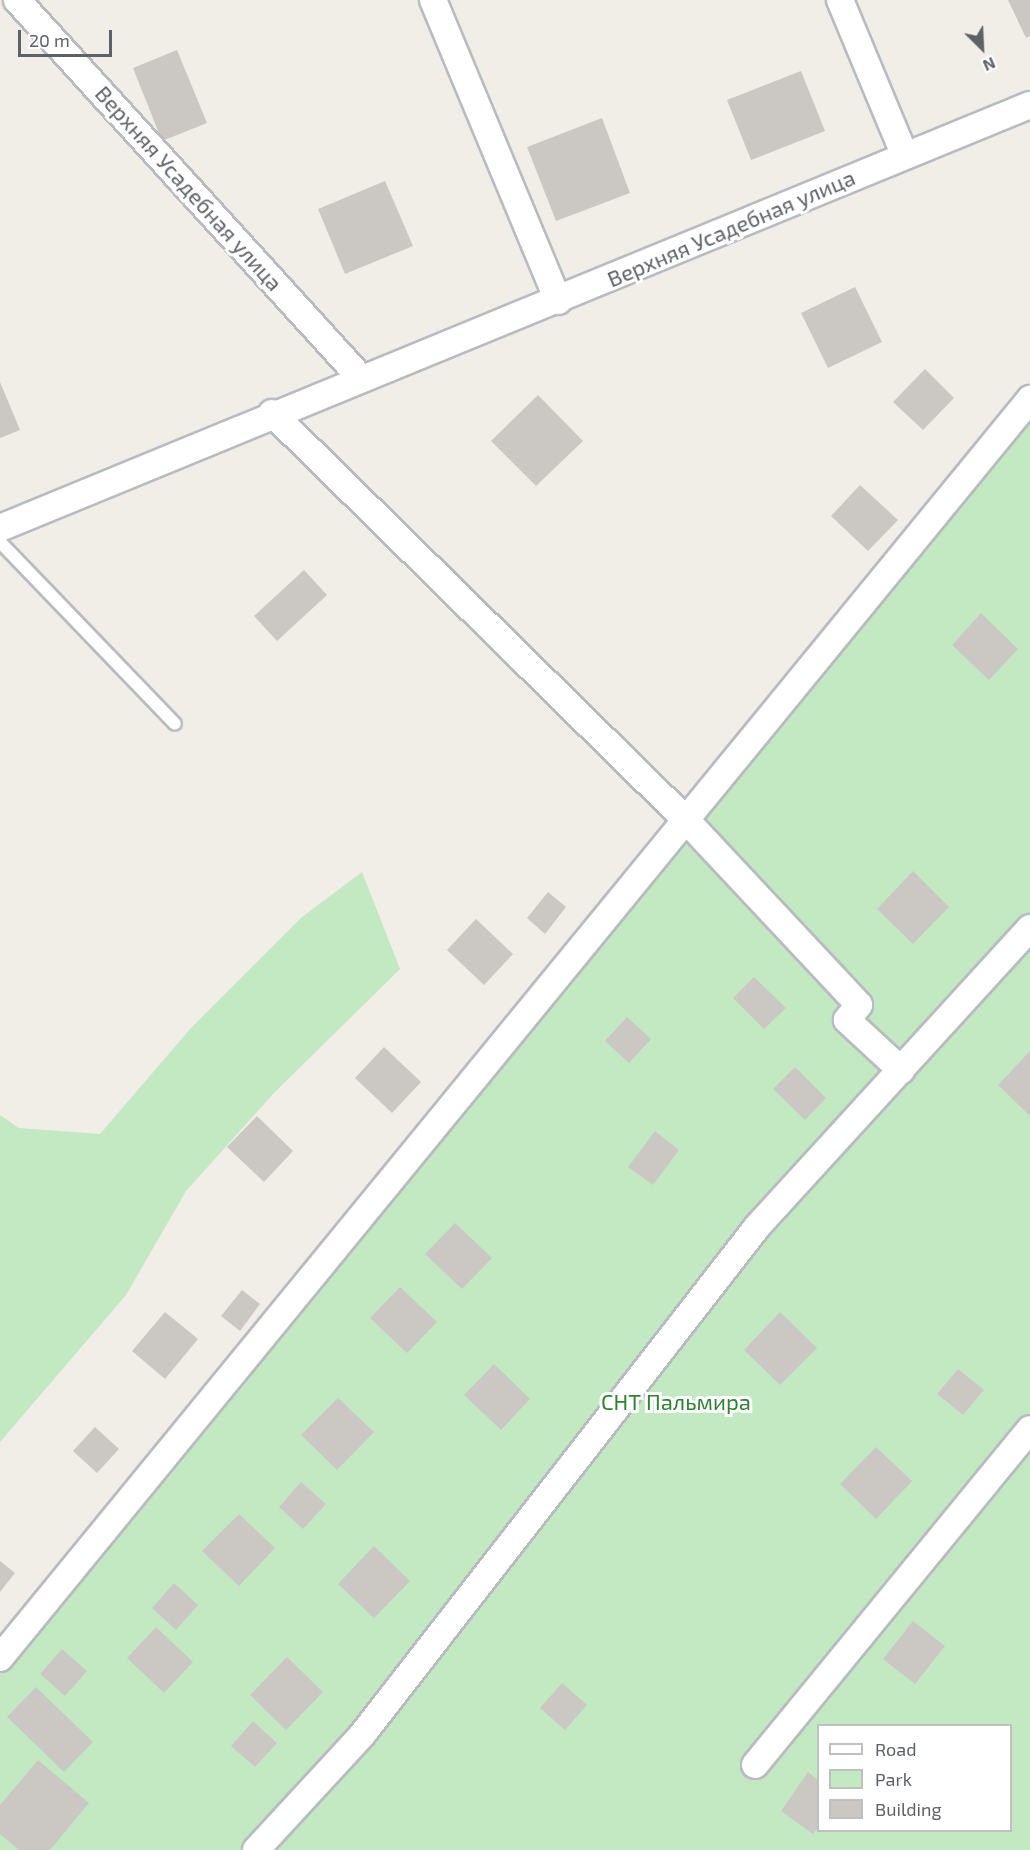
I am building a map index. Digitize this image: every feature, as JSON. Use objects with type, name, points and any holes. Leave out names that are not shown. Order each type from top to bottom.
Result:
[{"type":"street","name":"Верхняя Усадебная улица","points":[[17,0],[360,377]]},
{"type":"street","points":[[433,0],[558,301]]},
{"type":"street","points":[[840,0],[905,156]]},
{"type":"street","name":"Верхняя Усадебная улица","points":[[0,528],[272,413],[558,301],[1030,105]]},
{"type":"street","points":[[0,1658],[1030,399]]},
{"type":"street","points":[[272,413],[686,819],[860,1005],[847,1020],[901,1070]]},
{"type":"street","points":[[256,1850],[362,1735],[757,1227],[1030,928]]},
{"type":"street","points":[[755,1766],[1030,1429]]},
{"type":"lane","points":[[0,542],[175,724]]},
{"type":"green space","name":"СНТ Пальмира","points":[[1030,423],[1030,1850],[0,1850],[0,1662]]},
{"type":"green space","points":[[362,872],[400,969],[274,1093],[186,1191],[126,1295],[0,1442],[0,1115],[19,1128],[100,1134],[191,1028],[302,917]]},
{"type":"building","points":[[1008,0],[1030,0],[1030,36],[1026,38]]},
{"type":"building","points":[[177,50],[207,123],[162,141],[133,68]]},
{"type":"building","points":[[801,71],[825,131],[751,160],[727,100]]},
{"type":"building","points":[[602,118],[630,193],[556,221],[527,147]]},
{"type":"building","points":[[385,181],[413,246],[345,274],[318,209]]},
{"type":"building","points":[[855,287],[882,342],[828,368],[801,313]]},
{"type":"building","points":[[925,369],[954,398],[923,430],[893,402]]},
{"type":"building","points":[[0,382],[20,430],[0,438]]},
{"type":"building","points":[[538,395],[583,441],[536,486],[491,441]]},
{"type":"building","points":[[860,485],[898,520],[868,551],[831,516]]},
{"type":"building","points":[[304,570],[327,595],[277,641],[254,616]]},
{"type":"building","points":[[981,613],[1018,649],[989,680],[952,645]]},
{"type":"building","points":[[913,871],[949,907],[913,944],[877,909]]},
{"type":"building","points":[[548,892],[566,907],[545,934],[527,918]]},
{"type":"building","points":[[476,919],[513,954],[484,985],[447,950]]},
{"type":"building","points":[[754,977],[786,1008],[764,1029],[733,998]]},
{"type":"building","points":[[627,1017],[651,1039],[629,1063],[605,1041]]},
{"type":"building","points":[[384,1047],[421,1082],[392,1113],[355,1078]]},
{"type":"building","points":[[1030,1051],[1030,1116],[998,1085]]},
{"type":"building","points":[[795,1067],[826,1098],[805,1120],[773,1089]]},
{"type":"building","points":[[257,1116],[293,1151],[264,1182],[227,1147]]},
{"type":"building","points":[[655,1131],[679,1150],[653,1185],[628,1167]]},
{"type":"building","points":[[455,1223],[492,1258],[462,1289],[425,1254]]},
{"type":"building","points":[[400,1287],[437,1322],[407,1353],[370,1318]]},
{"type":"building","points":[[242,1290],[260,1304],[240,1331],[221,1316]]},
{"type":"building","points":[[165,1312],[198,1339],[165,1379],[132,1351]]},
{"type":"building","points":[[780,1312],[817,1348],[780,1385],[744,1350]]},
{"type":"building","points":[[494,1364],[530,1399],[501,1430],[464,1395]]},
{"type":"building","points":[[958,1369],[984,1390],[963,1415],[937,1394]]},
{"type":"building","points":[[338,1398],[374,1432],[337,1470],[301,1435]]},
{"type":"building","points":[[95,1427],[119,1449],[97,1473],[73,1451]]},
{"type":"building","points":[[876,1447],[912,1481],[876,1519],[840,1484]]},
{"type":"building","points":[[301,1482],[326,1504],[303,1529],[279,1507]]},
{"type":"building","points":[[239,1514],[275,1548],[239,1586],[202,1551]]},
{"type":"building","points":[[374,1546],[410,1581],[374,1618],[338,1584]]},
{"type":"building","points":[[0,1561],[15,1573],[0,1592]]},
{"type":"building","points":[[174,1583],[198,1605],[176,1630],[152,1608]]},
{"type":"building","points":[[913,1621],[945,1646],[915,1684],[883,1659]]},
{"type":"building","points":[[156,1627],[193,1662],[164,1693],[127,1658]]},
{"type":"building","points":[[62,1649],[87,1671],[65,1696],[40,1674]]},
{"type":"building","points":[[287,1657],[323,1692],[286,1730],[250,1695]]},
{"type":"building","points":[[562,1683],[587,1705],[565,1730],[540,1708]]},
{"type":"building","points":[[36,1687],[93,1742],[64,1772],[7,1717]]},
{"type":"building","points":[[253,1721],[277,1743],[255,1767],[231,1746]]},
{"type":"building","points":[[38,1760],[89,1803],[50,1850],[19,1850],[0,1834],[0,1805]]},
{"type":"building","points":[[808,1772],[817,1779],[817,1828],[813,1834],[781,1811]]}]
